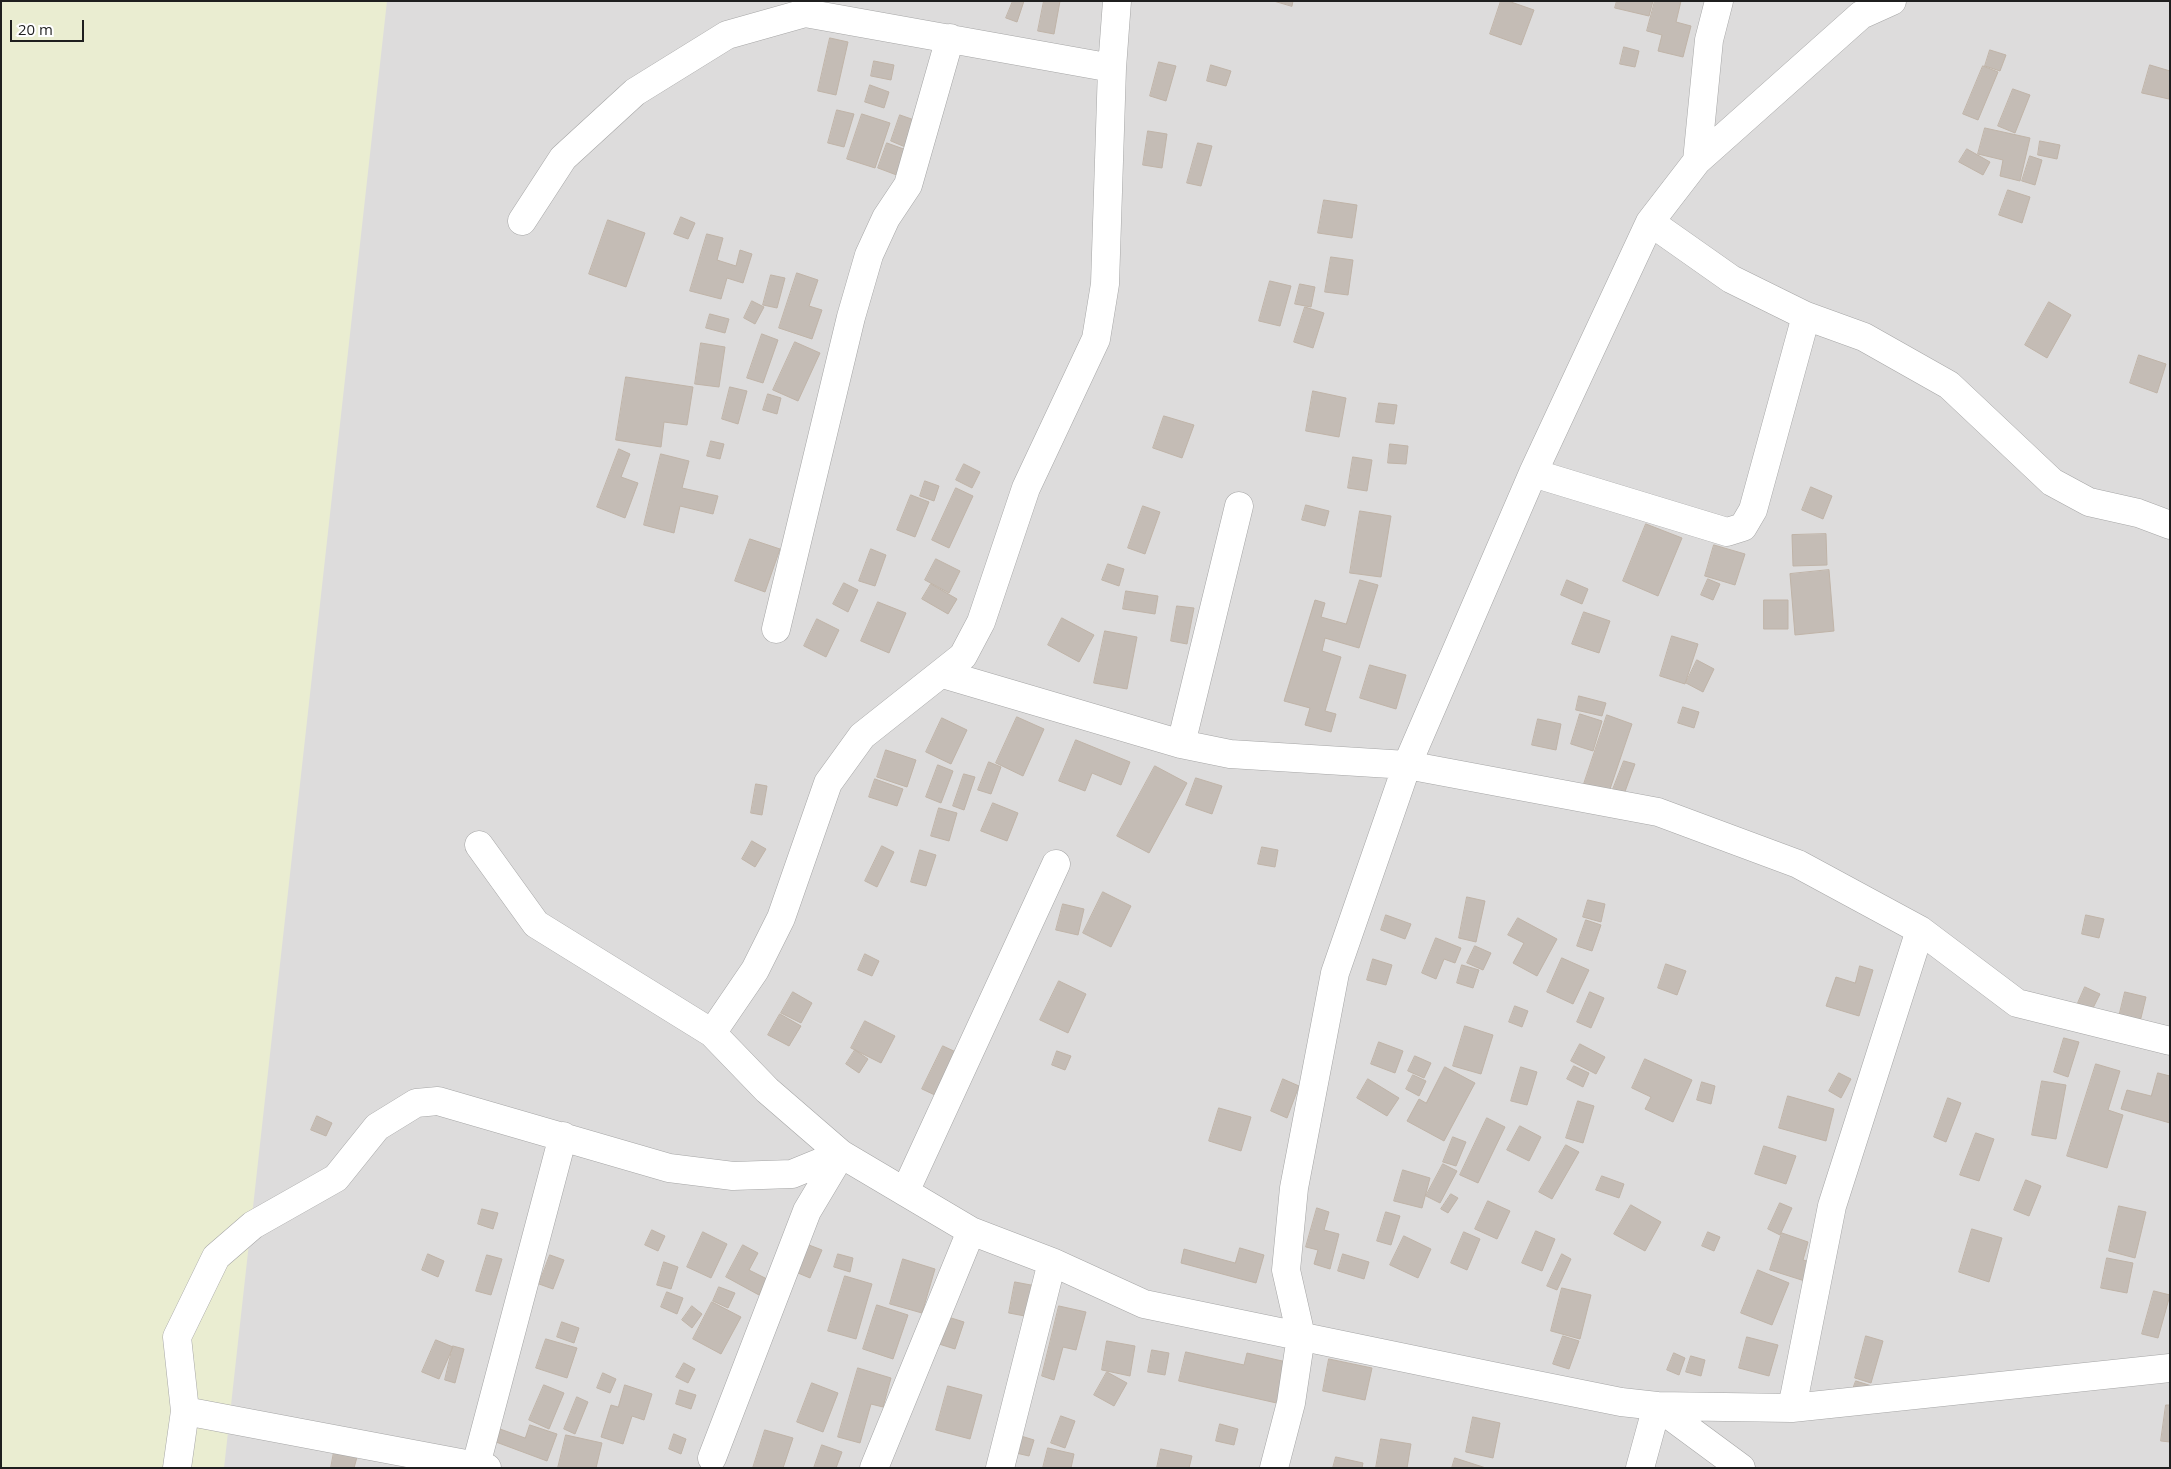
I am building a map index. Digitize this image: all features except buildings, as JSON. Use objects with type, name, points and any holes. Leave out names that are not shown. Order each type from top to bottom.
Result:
[{"type":"street","points":[[712,1033],[755,970],[781,918],[828,783],[862,736],[943,674],[963,656],[980,622],[1026,488],[1096,339],[1105,284],[1112,68],[1117,1]]},
{"type":"street","points":[[1697,161],[1709,40],[1719,1]]},
{"type":"street","points":[[1274,1468],[1291,1403],[1301,1336],[1286,1270],[1294,1188],[1335,973],[1407,765],[1533,473],[1650,222],[1697,161],[1861,15],[1892,1]]},
{"type":"street","points":[[522,221],[564,158],[635,92],[727,35],[806,7],[950,38],[1112,68]]},
{"type":"street","points":[[776,630],[851,317],[869,255],[886,218],[908,185],[950,38]]},
{"type":"street","points":[[1650,222],[1730,279],[1806,316],[1864,337],[1949,385],[2052,482],[2089,502],[2138,513],[2170,525]]},
{"type":"street","points":[[1533,473],[1727,532],[1743,527],[1753,510],[1806,316]]},
{"type":"street","points":[[1181,744],[1239,506]]},
{"type":"street","points":[[943,674],[1181,744],[1230,754],[1407,765],[1658,812],[1798,864],[1920,930],[2017,1003],[2170,1042]]},
{"type":"street","points":[[479,845],[536,924],[712,1033],[767,1090],[841,1154],[971,1231],[1052,1262],[1144,1304],[1621,1402],[1657,1406],[1792,1408],[2170,1368]]},
{"type":"street","points":[[904,1192],[1056,864]]},
{"type":"street","points":[[1792,1408],[1832,1206],[1920,930]]},
{"type":"street","points":[[177,1468],[185,1411],[177,1337],[216,1257],[253,1225],[336,1178],[377,1127],[416,1103],[438,1101],[669,1168],[733,1176],[792,1174],[841,1154]]},
{"type":"street","points":[[185,1411],[481,1466],[563,1136]]},
{"type":"street","points":[[712,1458],[807,1211],[841,1154]]},
{"type":"street","points":[[874,1468],[971,1231]]},
{"type":"street","points":[[1000,1468],[1052,1262]]},
{"type":"street","points":[[1640,1468],[1657,1406]]},
{"type":"street","points":[[1657,1406],[1741,1468]]},
{"type":"shaded area","points":[[301,1],[2170,1],[2170,1468],[1,1468]]},
{"type":"green space","points":[[1,1],[387,1],[224,1468],[1,1468]]}]
